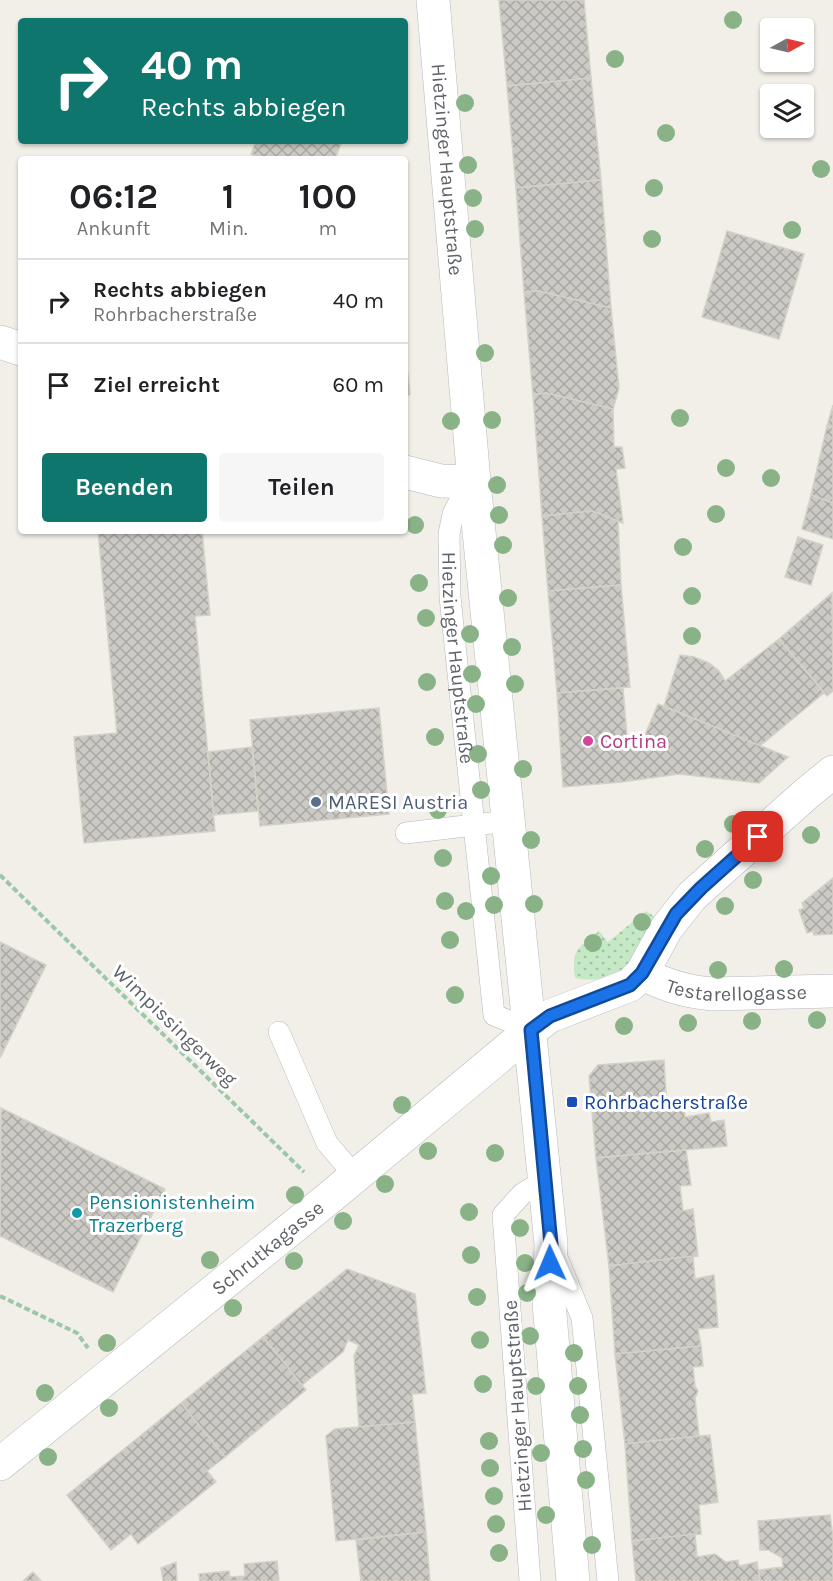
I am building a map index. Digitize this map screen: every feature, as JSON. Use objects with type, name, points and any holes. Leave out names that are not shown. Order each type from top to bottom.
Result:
[{"type":"main road","name":"Hietzinger Hauptstraße","points":[[433,0],[474,482],[551,1244],[549,1303],[573,1581]]},
{"type":"main road","points":[[0,342],[18,348]]},
{"type":"main road","points":[[408,473],[441,481],[474,482]]},
{"type":"main road","points":[[531,1030],[550,1016],[630,985],[642,973],[666,929],[692,896],[833,772]]},
{"type":"main road","name":"Testarellogasse","points":[[642,973],[661,983],[693,992],[713,994],[833,991]]},
{"type":"main road","name":"Schrutkagasse","points":[[0,1464],[330,1198],[531,1030]]},
{"type":"lane","name":"Hietzinger Hauptstraße","points":[[474,482],[462,497],[453,514],[449,534],[450,597],[494,1015],[531,1030]]},
{"type":"lane","points":[[450,597],[485,592]]},
{"type":"lane","points":[[406,833],[508,821]]},
{"type":"lane","points":[[279,1032],[327,1143],[355,1176]]},
{"type":"lane","name":"Hietzinger Hauptstraße","points":[[530,1581],[503,1215],[522,1194],[545,1180]]},
{"type":"lane","name":"Hietzinger Hauptstraße","points":[[551,1244],[582,1318],[608,1581]]},
{"type":"path","name":"Wimpissingerweg","points":[[0,875],[330,1198]]},
{"type":"path","points":[[0,1296],[77,1333],[110,1376]]},
{"type":"green space","points":[[646,911],[655,917],[643,944],[627,966],[606,978],[592,980],[575,978],[574,960],[581,946],[599,931],[608,942]]},
{"type":"building","points":[[499,0],[584,0],[591,78],[507,86]]},
{"type":"building","points":[[591,78],[601,180],[516,188],[507,86]]},
{"type":"building","points":[[255,144],[341,144],[336,156],[256,156],[251,154]]},
{"type":"building","points":[[601,180],[611,308],[538,291],[524,292],[516,188]]},
{"type":"building","points":[[727,231],[804,254],[779,339],[702,317]]},
{"type":"building","points":[[538,291],[611,308],[619,388],[613,409],[546,393],[533,395],[524,292]]},
{"type":"building","points":[[546,393],[613,409],[614,447],[622,447],[625,468],[616,469],[623,523],[592,511],[542,516],[533,395]]},
{"type":"building","points":[[833,405],[833,428],[827,426]]},
{"type":"building","points":[[827,426],[833,428],[833,503],[811,495]]},
{"type":"building","points":[[811,495],[833,503],[833,539],[802,529]]},
{"type":"building","points":[[592,511],[618,521],[621,585],[548,591],[542,516]]},
{"type":"building","points":[[98,534],[202,534],[210,615],[195,616],[215,831],[84,843],[74,737],[117,733]]},
{"type":"building","points":[[798,537],[823,545],[811,585],[785,577]]},
{"type":"building","points":[[621,585],[630,687],[557,693],[548,591]]},
{"type":"building","points":[[832,593],[833,691],[827,696],[779,639]]},
{"type":"building","points":[[779,639],[824,693],[760,746],[664,706],[680,655],[709,663],[719,671],[725,681]]},
{"type":"building","points":[[623,688],[628,748],[640,747],[658,704],[788,757],[759,783],[679,774],[563,787],[557,693]]},
{"type":"building","points":[[379,708],[389,814],[260,826],[250,720]]},
{"type":"building","points":[[252,747],[258,811],[214,815],[208,752]]},
{"type":"building","points":[[833,878],[833,934],[814,935],[813,931],[807,933],[799,910],[804,908],[802,903]]},
{"type":"building","points":[[0,942],[46,965],[0,1058]]},
{"type":"building","points":[[664,1060],[667,1108],[684,1106],[685,1117],[709,1113],[711,1122],[724,1120],[727,1146],[596,1158],[589,1076],[598,1065]]},
{"type":"building","name":"Pensionistenheim Trazerberg","points":[[1,1108],[165,1189],[113,1292],[0,1236]]},
{"type":"building","points":[[686,1150],[691,1185],[680,1186],[683,1211],[693,1209],[698,1256],[609,1266],[596,1158]]},
{"type":"building","points":[[693,1256],[695,1279],[714,1275],[718,1327],[698,1329],[701,1346],[615,1354],[609,1266]]},
{"type":"building","points":[[347,1269],[415,1294],[426,1393],[412,1394],[415,1422],[359,1427],[354,1356],[359,1345],[348,1340],[343,1352],[302,1385],[263,1337]]},
{"type":"building","points":[[263,1337],[306,1390],[225,1457],[181,1403]]},
{"type":"building","points":[[701,1346],[703,1366],[693,1367],[695,1386],[698,1391],[695,1398],[699,1436],[625,1444],[615,1354]]},
{"type":"building","points":[[181,1403],[225,1457],[207,1471],[216,1482],[138,1544],[131,1534],[111,1550],[67,1495]]},
{"type":"building","points":[[415,1422],[426,1532],[336,1541],[326,1436],[335,1429]]},
{"type":"building","points":[[710,1435],[718,1502],[699,1505],[701,1534],[632,1541],[625,1444]]},
{"type":"building","points":[[830,1515],[833,1537],[833,1581],[760,1581],[759,1570],[783,1567],[782,1558],[769,1550],[760,1550],[758,1521]]},
{"type":"building","points":[[426,1532],[430,1581],[361,1581],[356,1540]]},
{"type":"building","points":[[695,1534],[697,1557],[715,1554],[726,1562],[738,1560],[739,1566],[757,1562],[760,1581],[636,1581],[632,1541]]},
{"type":"building","points":[[277,1561],[279,1581],[200,1581],[199,1574],[229,1571],[230,1577],[245,1576],[244,1564]]},
{"type":"building","points":[[176,1562],[177,1581],[163,1581],[161,1568]]},
{"type":"building","points":[[33,1572],[41,1581],[23,1581]]},
{"type":"place","name":"Cortina","points":[[588,741]]},
{"type":"place","name":"MARESI Austria","points":[[316,802]]},
{"type":"place","name":"Rohrbacherstraße","points":[[572,1102]]},
{"type":"place","name":"Pensionistenheim Trazerberg","points":[[77,1213]]},
{"type":"route","points":[[550,1263],[551,1244],[531,1030],[566,1008],[630,985],[642,973],[676,914],[692,896],[758,837]]}]
